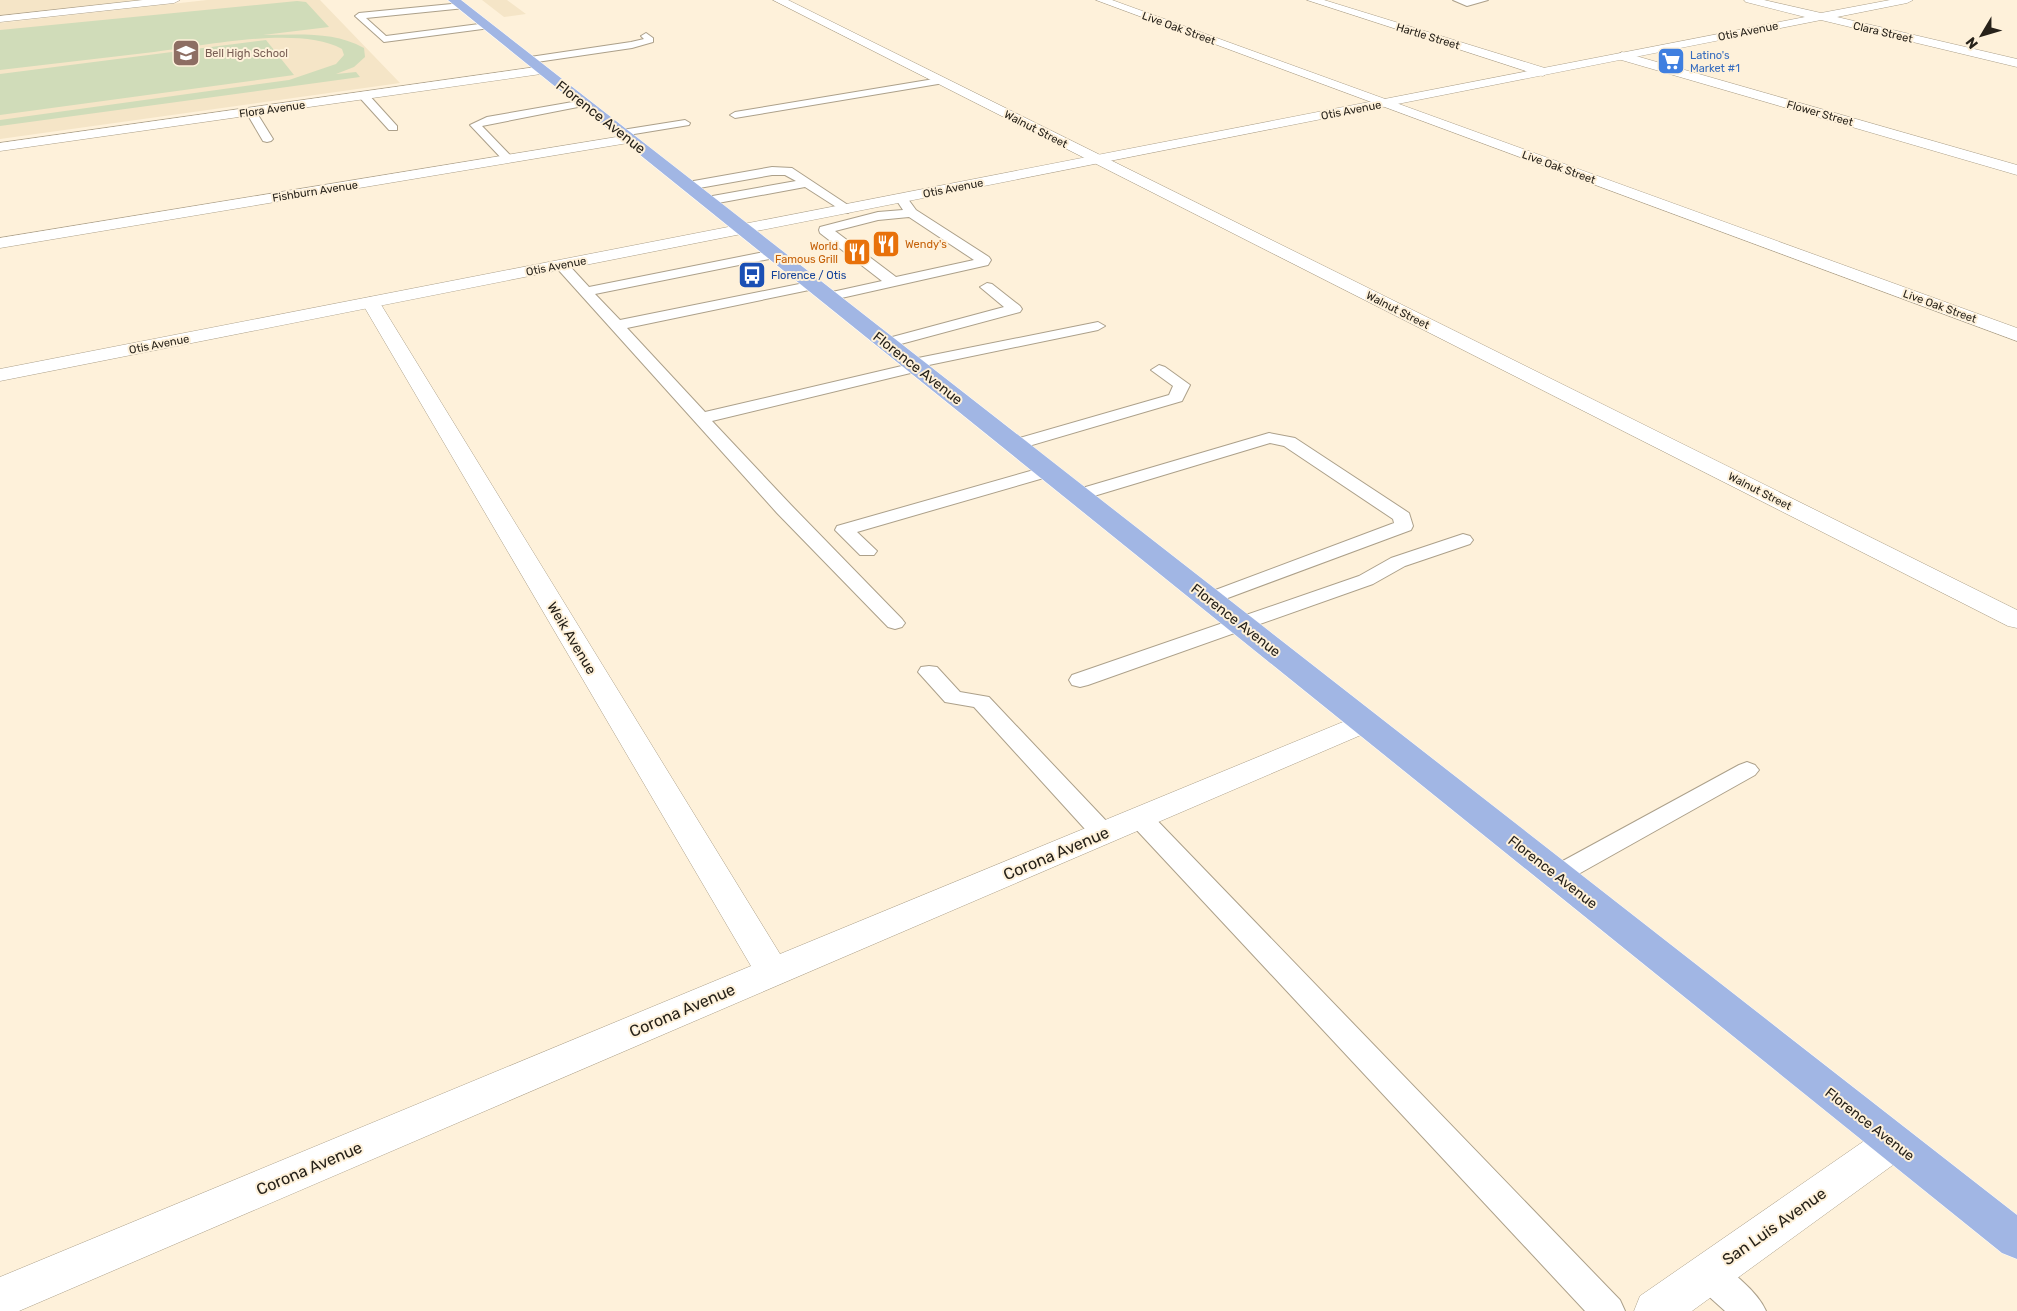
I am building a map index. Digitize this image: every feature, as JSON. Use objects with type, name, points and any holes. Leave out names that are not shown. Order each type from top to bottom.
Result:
[{"type":"main road","name":"Florence Avenue","points":[[458,3],[2017,1240]]},
{"type":"street","points":[[0,19],[174,0]]},
{"type":"street","name":"Walnut Street","points":[[779,0],[2017,620]]},
{"type":"street","name":"Live Oak Street","points":[[1102,0],[2017,335]]},
{"type":"street","name":"Hartle Street","points":[[1312,0],[1543,72]]},
{"type":"street","name":"Clara Street","points":[[1750,0],[2017,64]]},
{"type":"street","name":"Otis Avenue","points":[[0,376],[1907,0]]},
{"type":"street","name":"Flower Street","points":[[1622,56],[2017,170]]},
{"type":"street","name":"Flora Avenue","points":[[0,147],[543,70]]},
{"type":"street","name":"Fishburn Avenue","points":[[0,243],[508,159],[626,136]]},
{"type":"street","name":"Weik Avenue","points":[[371,303],[773,972]]},
{"type":"street","name":"Corona Avenue","points":[[0,1298],[1365,723]]},
{"type":"street","name":"San Luis Avenue","points":[[1656,1311],[1894,1142]]},
{"type":"lane","points":[[1457,0],[1467,3],[1484,0]]},
{"type":"lane","points":[[458,3],[359,16],[384,39],[487,26]]},
{"type":"lane","points":[[530,60],[632,45],[650,40],[646,36]]},
{"type":"lane","points":[[735,115],[940,81]]},
{"type":"lane","points":[[364,96],[393,128]]},
{"type":"lane","points":[[508,159],[475,125],[487,120],[584,103]]},
{"type":"lane","points":[[251,112],[266,139]]},
{"type":"lane","points":[[626,136],[685,123]]},
{"type":"lane","points":[[688,186],[772,171],[788,171],[848,209]]},
{"type":"lane","points":[[708,201],[806,183]]},
{"type":"lane","points":[[614,326],[821,291],[893,282],[983,262],[984,260],[911,213],[901,198]]},
{"type":"lane","points":[[893,282],[825,230],[878,216],[911,213]]},
{"type":"lane","points":[[585,292],[774,254]]},
{"type":"lane","points":[[561,265],[614,326],[702,418],[784,509],[895,623]]},
{"type":"lane","points":[[886,342],[1015,310],[987,287]]},
{"type":"lane","points":[[702,418],[915,366],[1098,326]]},
{"type":"lane","points":[[1015,445],[1176,398],[1182,386],[1159,370]]},
{"type":"lane","points":[[1078,495],[1269,438],[1289,442],[1402,517],[1404,526],[1209,599]]},
{"type":"lane","points":[[867,551],[844,530],[1048,471]]},
{"type":"lane","points":[[1080,680],[1366,580],[1398,562],[1463,540]]},
{"type":"lane","points":[[929,672],[953,697],[981,702],[1103,833]]},
{"type":"lane","points":[[1557,875],[1747,770]]},
{"type":"lane","points":[[1140,818],[1608,1311]]},
{"type":"lane","points":[[1707,1273],[1749,1311]]},
{"type":"shaded area","points":[[0,0],[142,0],[0,16]]},
{"type":"shaded area","name":"Bell High School","points":[[207,0],[320,0],[400,83],[0,139],[0,23]]},
{"type":"shaded area","points":[[482,0],[507,0],[526,14],[504,17]]},
{"type":"green space","points":[[297,1],[306,2],[329,27],[263,35],[328,36],[364,48],[365,57],[354,67],[336,74],[356,72],[360,77],[0,126],[0,120],[289,80],[336,64],[344,55],[342,49],[324,42],[301,38],[250,39],[0,70],[0,30]]},
{"type":"green space","points":[[266,40],[294,75],[0,115],[0,74]]},
{"type":"place","name":"Bell High School","points":[[186,53]]},
{"type":"place","name":"Latino's Market #1","points":[[1671,61]]},
{"type":"place","name":"Wendy's","points":[[886,244]]},
{"type":"place","name":"World Famous Grill","points":[[857,252]]},
{"type":"place","name":"Florence / Otis","points":[[752,275]]}]
